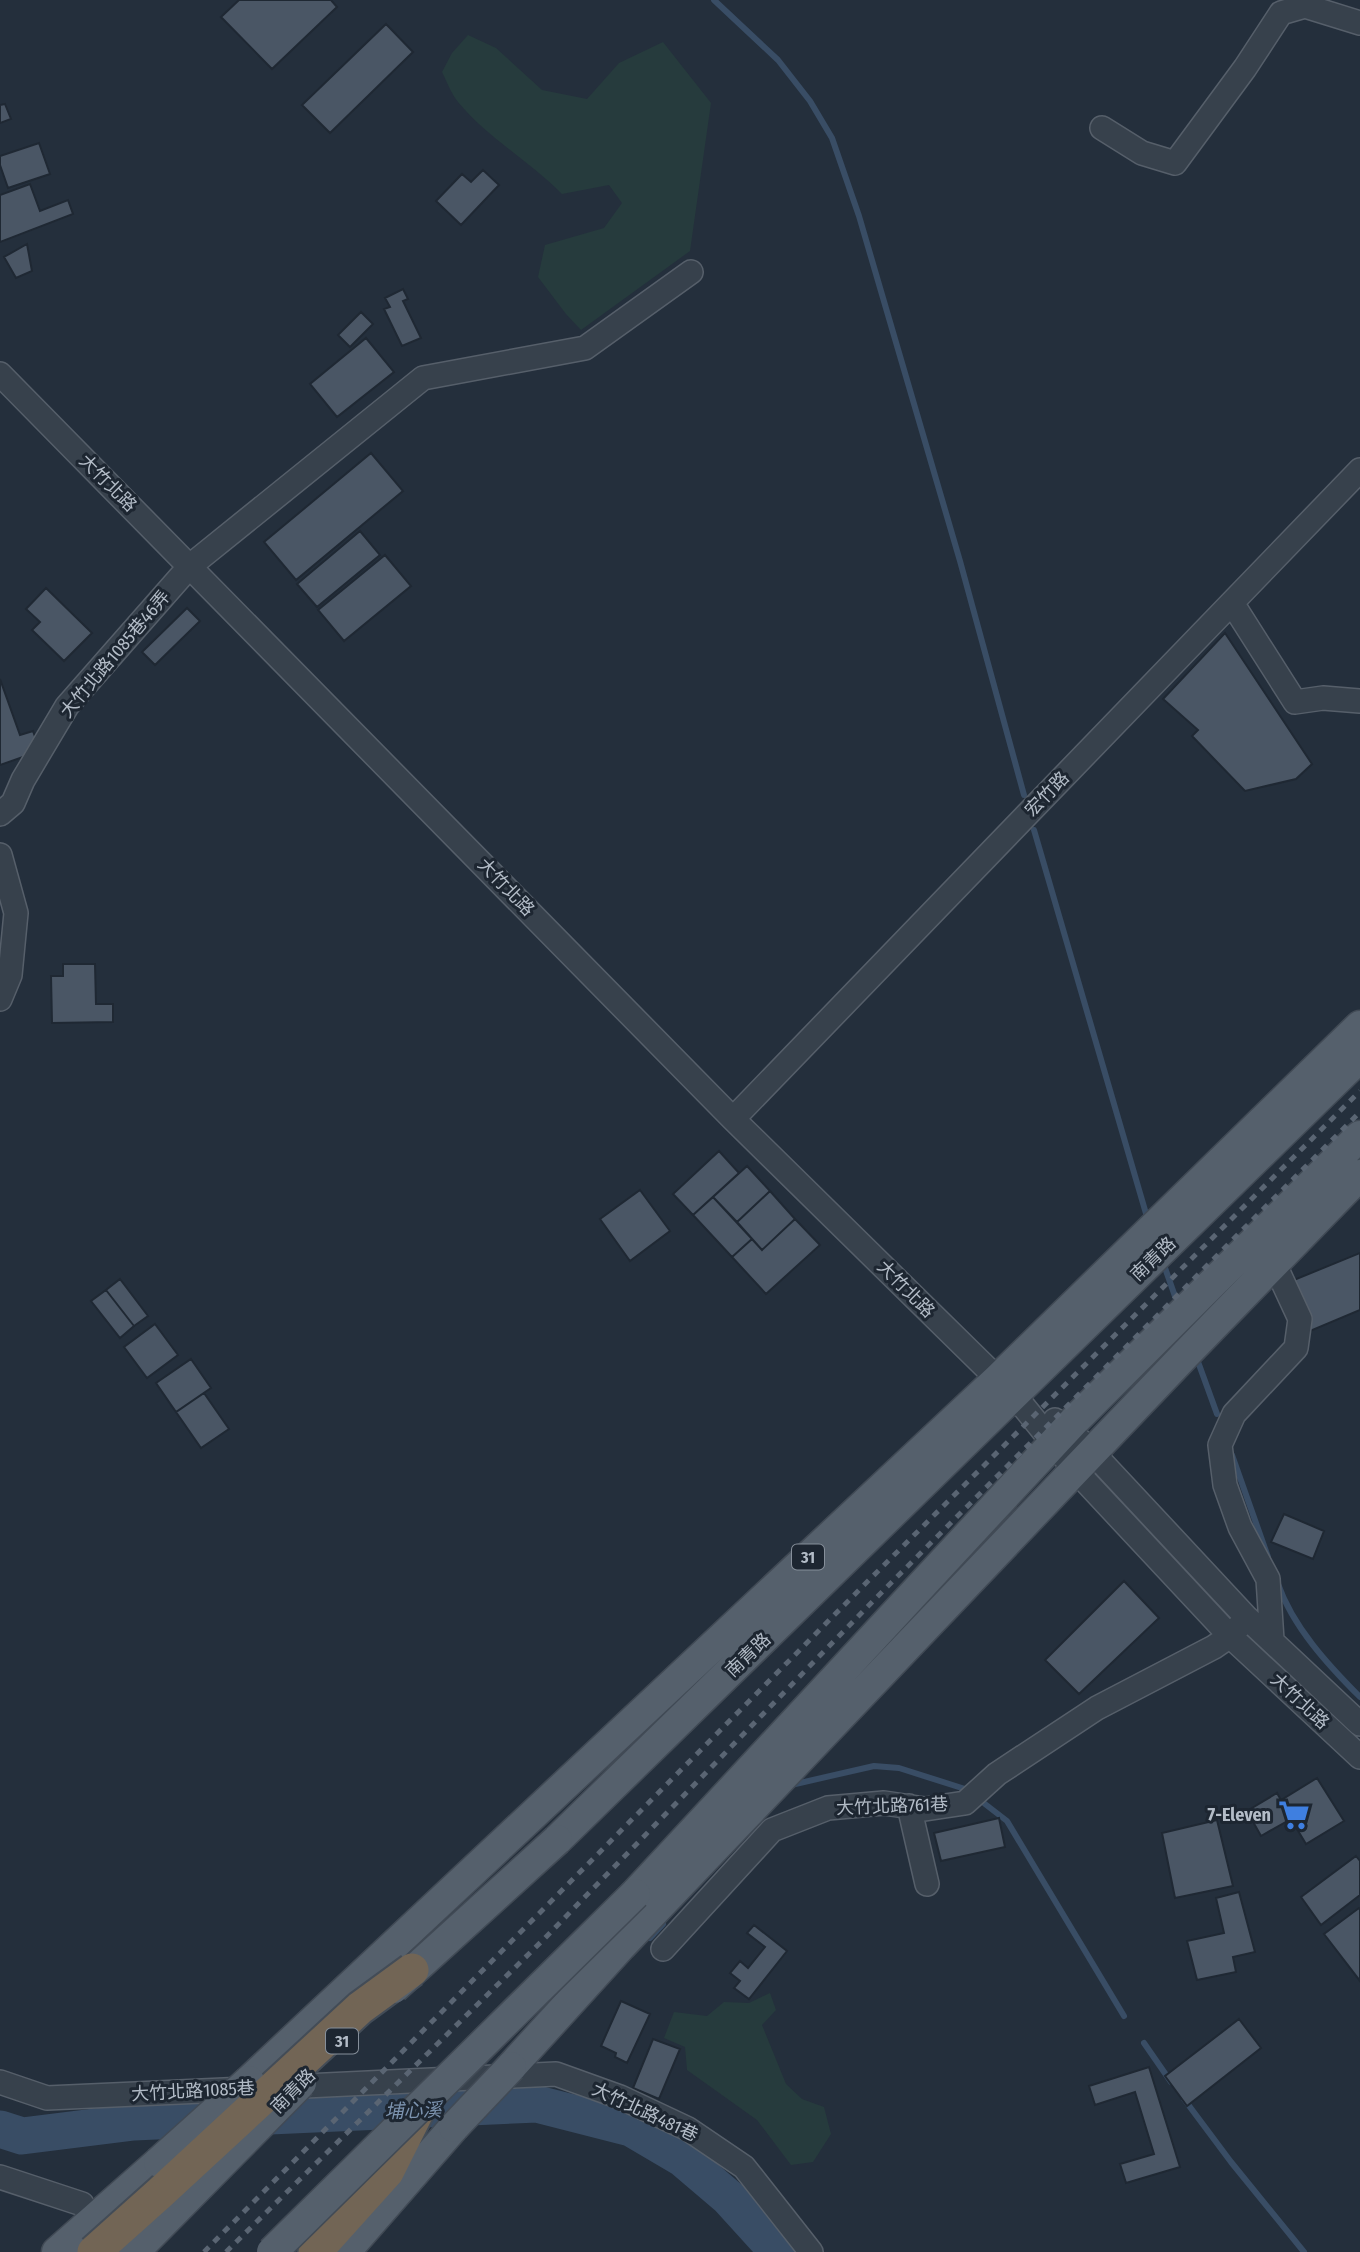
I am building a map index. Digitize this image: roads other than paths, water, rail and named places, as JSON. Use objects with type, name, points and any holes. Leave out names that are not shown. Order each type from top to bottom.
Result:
[{"type":"highway","points":[[94,2252],[360,2008],[412,1970]]},
{"type":"highway","points":[[316,2252],[387,2172],[418,2110]]},
{"type":"main road","name":"31","points":[[57,2252],[249,2081],[1007,1388],[1360,1026]]},
{"type":"main road","name":"南青路","points":[[134,2252],[412,1970],[558,1840],[1007,1388],[1360,1057]]},
{"type":"main road","points":[[272,2252],[635,1894],[1060,1436],[1360,1136]]},
{"type":"main road","points":[[345,2252],[454,2127],[621,1946],[1360,1175]]},
{"type":"street","points":[[1102,128],[1142,153],[1175,163],[1245,68],[1280,13],[1305,6],[1360,23]]},
{"type":"street","name":"大竹北路1085巷46弄","points":[[0,814],[13,803],[23,780],[67,706],[190,566],[423,378],[585,348],[691,272]]},
{"type":"street","name":"大竹北路","points":[[0,374],[733,1119],[1007,1388],[1060,1436],[1230,1636],[1360,1758]]},
{"type":"street","name":"宏竹路","points":[[733,1119],[1360,470]]},
{"type":"street","points":[[1232,603],[1295,702],[1323,698],[1360,701]]},
{"type":"street","points":[[0,855],[16,913],[10,975],[0,999]]},
{"type":"street","points":[[1272,1640],[1268,1579],[1240,1527],[1225,1485],[1220,1445],[1234,1414],[1296,1348],[1300,1319],[1274,1263]]},
{"type":"street","name":"大竹北路","points":[[1084,1462],[1360,1724]]},
{"type":"street","name":"大竹北路761巷","points":[[663,1949],[772,1830],[828,1808],[884,1803],[926,1809],[965,1803],[997,1774],[1097,1708],[1214,1647],[1230,1636],[1247,1618]]},
{"type":"street","points":[[909,1806],[927,1884]]},
{"type":"street","name":"大竹北路1085巷","points":[[0,2082],[47,2098],[556,2074]]},
{"type":"street","name":"大竹北路481巷","points":[[556,2074],[620,2097],[688,2129],[744,2167],[811,2252]]},
{"type":"street","points":[[0,2177],[82,2204]]},
{"type":"waterway","points":[[714,0],[778,60],[810,101],[832,138],[859,216],[960,561],[1024,795]]},
{"type":"waterway","points":[[1034,830],[1147,1217]]},
{"type":"waterway","points":[[1164,1265],[1177,1302]]},
{"type":"waterway","points":[[1197,1359],[1217,1414]]},
{"type":"waterway","points":[[1232,1455],[1268,1557]]},
{"type":"waterway","points":[[1278,1584],[1302,1630],[1324,1659],[1360,1697]]},
{"type":"waterway","points":[[791,1785],[874,1766],[899,1768],[965,1789]]},
{"type":"waterway","points":[[985,1804],[1007,1821],[1124,2016]]},
{"type":"waterway","points":[[650,1938],[663,1924]]},
{"type":"waterway","points":[[1144,2043],[1171,2082]]},
{"type":"waterway","points":[[1184,2099],[1304,2252]]},
{"type":"waterway","name":"埔心溪","points":[[0,2129],[22,2136],[134,2122],[537,2104],[631,2128],[682,2158],[729,2198],[778,2252]]},
{"type":"railway","points":[[204,2252],[865,1584],[1360,1091]]},
{"type":"railway","points":[[226,2252],[544,1939],[875,1599],[1360,1112]]},
{"type":"place","name":"7-Eleven","points":[[1294,1815]]}]
